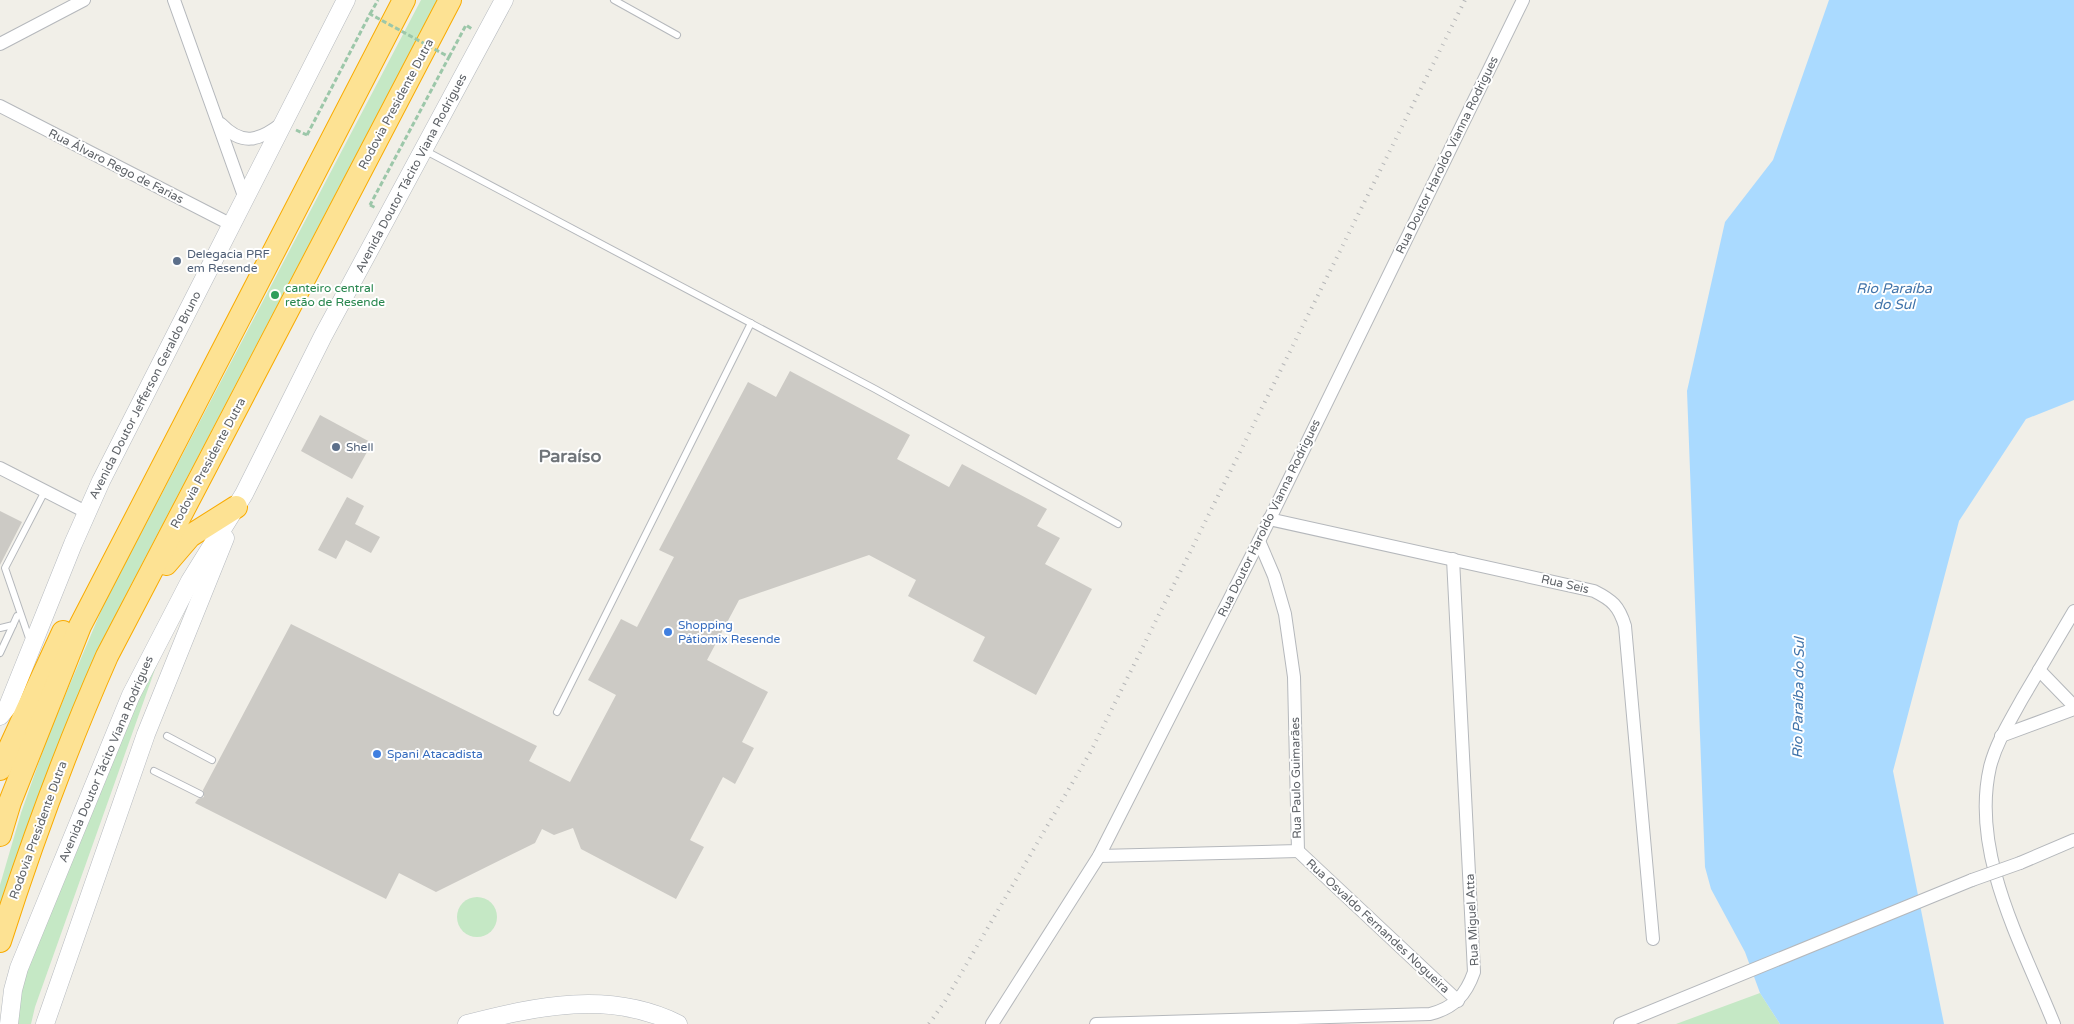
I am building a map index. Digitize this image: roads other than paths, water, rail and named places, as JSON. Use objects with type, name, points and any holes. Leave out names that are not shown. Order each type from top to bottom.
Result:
[{"type":"highway","points":[[0,834],[10,802],[80,626],[404,0]]},
{"type":"highway","name":"Rodovia Presidente Dutra","points":[[0,941],[29,851],[83,710],[107,656],[450,0]]},
{"type":"highway","points":[[0,769],[49,661],[79,602],[152,484]]},
{"type":"highway","points":[[107,656],[178,548],[190,536],[236,507]]},
{"type":"main road","name":"Avenida Doutor Jefferson Geraldo Bruno","points":[[0,716],[8,706],[86,512],[232,225],[244,196],[346,0]]},
{"type":"main road","name":"Avenida Doutor Tácito Viana Rodrigues","points":[[9,1024],[13,990],[20,968],[131,694],[190,581],[236,507],[323,336],[504,0]]},
{"type":"main road","name":"Avenida Doutor Tácito Viana Rodrigues","points":[[45,1024],[146,734],[218,558],[236,507]]},
{"type":"main road","points":[[467,1024],[537,1007],[572,1003],[608,1004],[661,1016],[678,1024]]},
{"type":"street","points":[[0,44],[84,0]]},
{"type":"street","points":[[174,0],[244,196]]},
{"type":"street","name":"Rua Doutor Haroldo Vianna Rodrigues","points":[[992,1024],[1098,856],[1259,540],[1523,0]]},
{"type":"street","name":"Rua Álvaro Rego de Farias","points":[[0,106],[232,225]]},
{"type":"street","points":[[218,120],[231,135],[245,139],[269,133],[282,124]]},
{"type":"street","points":[[0,468],[86,512]]},
{"type":"street","name":"Rua Seis","points":[[1269,519],[1594,591],[1612,600],[1620,609],[1625,626],[1653,939]]},
{"type":"street","name":"Rua Paulo Guimarães","points":[[1098,856],[1298,851],[1294,677],[1285,614],[1274,576],[1259,540]]},
{"type":"street","name":"Rua Miguel Atta","points":[[1096,1024],[1430,1014],[1442,1011],[1458,1001],[1469,988],[1474,972],[1453,559]]},
{"type":"street","points":[[2054,1024],[2010,919],[1989,851],[1986,803],[1990,768],[2001,736],[2074,611]]},
{"type":"street","points":[[2001,736],[2074,708],[2040,670]]},
{"type":"street","points":[[1620,1024],[2074,840]]},
{"type":"street","name":"Rua Osvaldo Fernandes Nogueira","points":[[1298,851],[1458,1001]]},
{"type":"lane","points":[[614,0],[677,35]]},
{"type":"lane","points":[[423,150],[751,323],[1118,524]]},
{"type":"lane","points":[[557,712],[751,323]]},
{"type":"lane","points":[[32,647],[3,567],[45,491]]},
{"type":"lane","points":[[0,653],[17,616]]},
{"type":"lane","points":[[0,628],[13,625]]},
{"type":"lane","points":[[167,736],[212,760]]},
{"type":"lane","points":[[154,771],[200,794]]},
{"type":"water","name":"Rio Paraíba do Sul","points":[[1829,0],[2074,0],[2074,400],[2026,419],[1959,521],[1893,771],[1944,1024],[1780,1024],[1760,993],[1745,952],[1711,889],[1705,867],[1687,391],[1725,222],[1773,160]]},
{"type":"railway","points":[[929,1024],[945,1001],[1091,751],[1465,0]]},
{"type":"place","name":"Delegacia PRF em Resende","points":[[177,261]]},
{"type":"place","name":"canteiro central retão de Resende","points":[[275,295]]},
{"type":"place","name":"Shell","points":[[336,447]]},
{"type":"place","name":"Shopping Pátiomix Resende","points":[[668,632]]},
{"type":"place","name":"Spani Atacadista","points":[[377,754]]},
{"type":"district","name":"Paraíso","points":[[570,456]]}]
